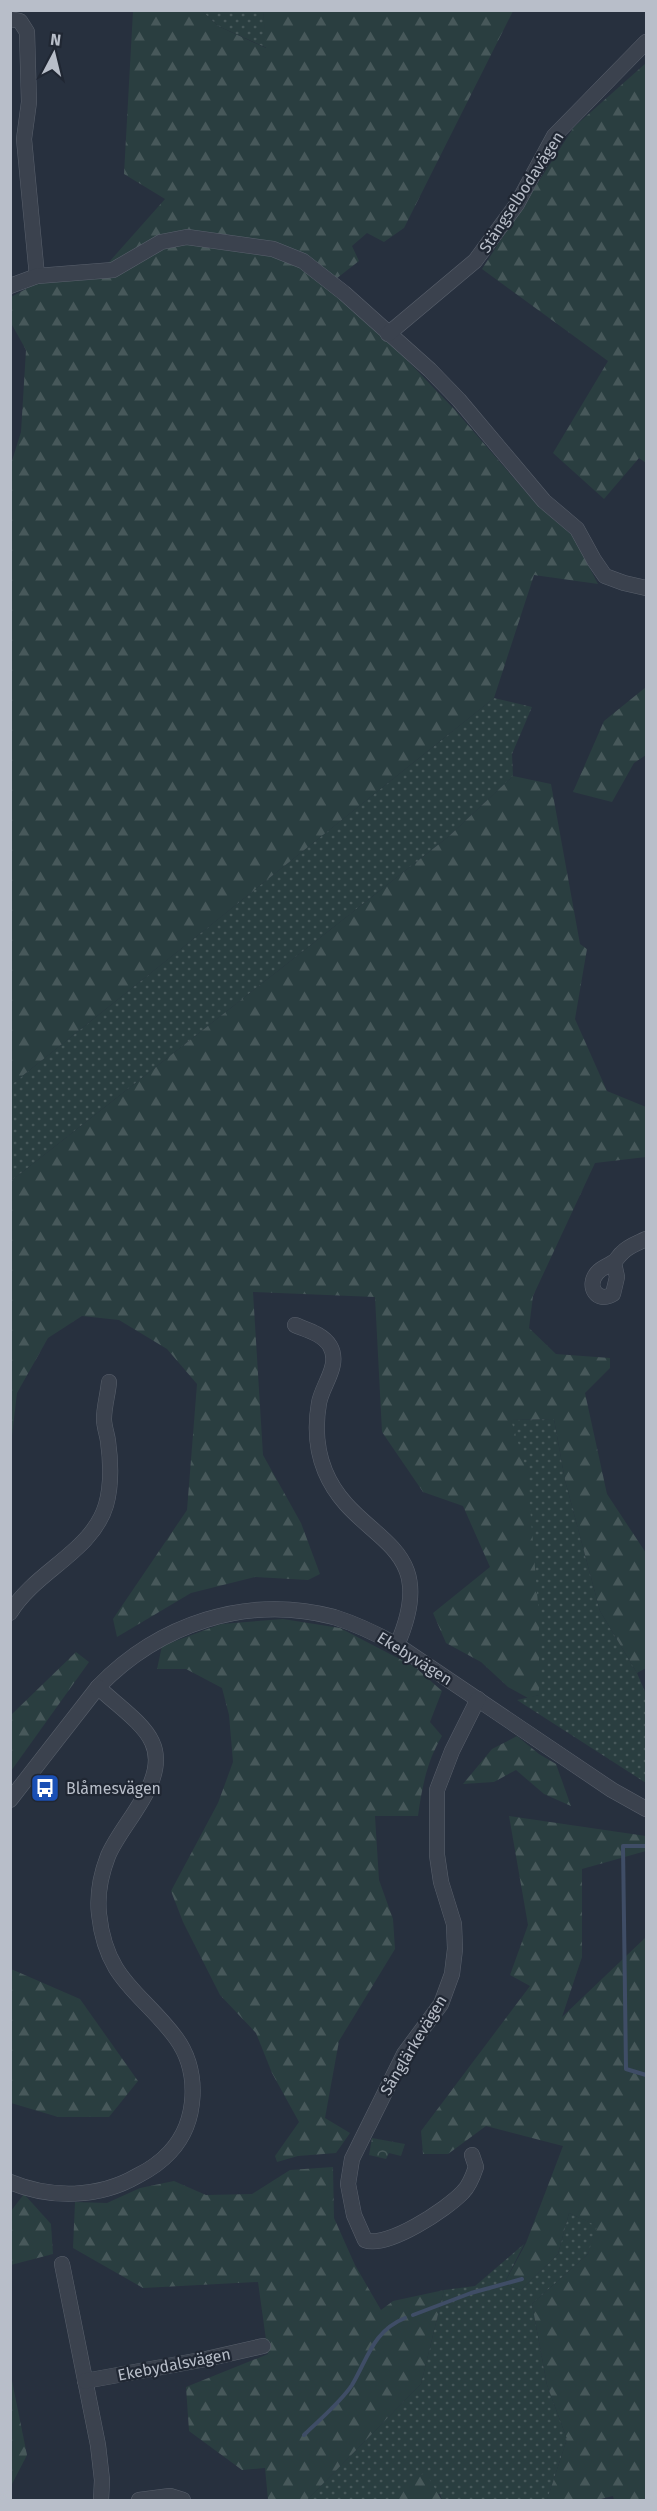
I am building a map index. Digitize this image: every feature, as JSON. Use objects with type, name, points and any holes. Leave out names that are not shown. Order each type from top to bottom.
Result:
[{"type":"street","points":[[10,19],[20,21],[27,32],[29,102],[24,139],[37,276]]},
{"type":"street","name":"Stängselbodavägen","points":[[388,334],[475,261],[517,204],[554,136],[646,42]]},
{"type":"street","points":[[10,286],[37,276],[113,270],[161,242],[187,237],[273,249],[311,267],[344,293],[430,370],[459,400],[544,501],[577,529],[605,576],[646,588]]},
{"type":"street","points":[[614,1263],[621,1253],[646,1239]]},
{"type":"street","points":[[295,1325],[325,1340],[331,1348],[333,1360],[319,1401],[316,1429],[318,1449],[325,1472],[338,1494],[355,1513],[388,1541],[400,1557],[407,1574],[411,1591],[410,1605],[405,1628],[397,1645]]},
{"type":"street","points":[[10,1613],[18,1600],[41,1576],[68,1557],[92,1531],[105,1507],[111,1477],[104,1419],[109,1382]]},
{"type":"street","name":"Ekebyvägen","points":[[10,1800],[98,1687],[112,1672],[145,1647],[181,1628],[244,1611],[298,1611],[333,1617],[363,1628],[397,1645],[612,1790],[646,1809]]},
{"type":"street","points":[[10,2182],[23,2187],[62,2194],[109,2189],[138,2176],[170,2153],[191,2113],[192,2078],[184,2052],[177,2039],[125,1983],[115,1967],[102,1932],[99,1912],[101,1878],[120,1833],[152,1782],[156,1762],[152,1740],[98,1687]]},
{"type":"street","name":"Sånglärkevägen","points":[[471,2155],[476,2168],[464,2192],[430,2218],[376,2242],[365,2240],[361,2236],[348,2184],[352,2159],[404,2054],[441,2004],[452,1974],[455,1949],[454,1924],[441,1882],[437,1855],[437,1790],[452,1751],[478,1699]]},
{"type":"street","points":[[62,2264],[98,2445],[102,2480],[101,2500]]},
{"type":"street","name":"Ekebydalsvägen","points":[[85,2380],[206,2359],[263,2346]]},
{"type":"street","points":[[139,2500],[170,2496],[183,2500]]},
{"type":"green space","points":[[133,11],[202,11],[218,26],[266,48],[263,11],[513,11],[404,228],[384,242],[367,233],[352,246],[359,261],[332,282],[455,410],[537,505],[573,536],[598,584],[534,575],[494,698],[11,1085],[10,467],[21,432],[26,350],[11,323],[11,297],[37,283],[94,279],[165,199],[124,174]]},
{"type":"green space","points":[[202,11],[263,11],[267,48],[218,26]]},
{"type":"green space","points":[[646,63],[646,463],[639,458],[604,499],[553,453],[608,361],[482,269],[574,127]]},
{"type":"green space","points":[[646,687],[646,755],[634,763],[612,802],[573,792],[604,721]]},
{"type":"green space","points":[[494,698],[532,707],[512,754],[513,776],[448,837],[11,1181],[11,1085]]},
{"type":"green space","points":[[513,776],[551,784],[580,944],[587,949],[575,1019],[607,1091],[646,1107],[646,1157],[595,1163],[533,1296],[529,1328],[556,1354],[610,1358],[610,1368],[585,1393],[607,1494],[646,1553],[646,1668],[637,1673],[600,1611],[565,1480],[554,1419],[511,1420],[527,1471],[539,1616],[539,1695],[528,1698],[508,1687],[481,1662],[446,1643],[433,1613],[490,1567],[463,1506],[423,1492],[382,1432],[375,1297],[253,1292],[263,1455],[301,1523],[320,1574],[308,1580],[255,1577],[191,1593],[117,1637],[113,1619],[187,1510],[197,1384],[167,1349],[119,1320],[82,1316],[48,1338],[17,1393],[11,1444],[11,1181],[448,837]]},
{"type":"green space","points":[[554,1419],[565,1480],[600,1611],[637,1673],[646,1694],[646,1783],[517,1700],[539,1695],[511,1420]]},
{"type":"green space","points":[[283,1619],[340,1628],[415,1667],[442,1691],[430,1722],[442,1736],[432,1755],[426,1774],[418,1816],[375,1816],[379,1880],[393,1919],[395,1949],[339,2041],[325,2118],[350,2133],[336,2153],[298,2156],[277,2162],[275,2156],[299,2122],[272,2073],[256,2033],[220,1995],[183,1922],[171,1891],[218,1803],[233,1762],[229,1715],[222,1688],[186,1669],[157,1669],[162,1646],[221,1624]]},
{"type":"green space","points":[[76,1652],[89,1662],[11,1771],[11,1715]]},
{"type":"green space","points":[[517,1736],[556,1764],[571,1806],[544,1794],[516,1770],[494,1782],[463,1784],[492,1749]]},
{"type":"green space","points":[[509,1816],[646,1836],[646,1851],[582,1869],[582,1957],[562,2017],[646,1937],[646,2500],[614,2500],[613,2496],[597,2500],[547,2500],[567,2439],[547,2385],[532,2304],[588,2254],[597,2226],[569,2213],[558,2254],[521,2290],[504,2284],[526,2243],[563,2146],[486,2126],[448,2154],[423,2154],[421,2131],[530,1986],[510,1975],[528,1925]]},
{"type":"green space","points":[[11,1969],[80,1999],[138,2081],[109,2117],[58,2117],[11,2103]]},
{"type":"green space","points":[[372,2138],[405,2144],[401,2156],[389,2153],[386,2159],[369,2155]]},
{"type":"green space","points":[[333,2167],[334,2218],[355,2265],[381,2310],[393,2301],[444,2290],[421,2384],[307,2500],[268,2500],[265,2468],[242,2470],[189,2431],[186,2387],[268,2354],[258,2282],[143,2288],[73,2248],[75,2202],[107,2203],[140,2188],[174,2181],[206,2195],[252,2194],[290,2170]]},
{"type":"green space","points":[[24,2194],[51,2224],[53,2254],[11,2265],[11,2211]]},
{"type":"green space","points":[[569,2213],[598,2226],[588,2254],[532,2304],[547,2385],[567,2439],[547,2500],[442,2500],[440,2494],[393,2500],[307,2500],[421,2384],[444,2290],[475,2286],[524,2244],[504,2284],[521,2290],[558,2254]]},
{"type":"green space","points":[[11,2376],[27,2455],[10,2486]]},
{"type":"green space","points":[[425,2472],[442,2500],[392,2500]]},
{"type":"waterway","points":[[646,1846],[623,1846],[626,2069],[646,2075]]},
{"type":"waterway","points":[[413,2315],[471,2293],[522,2279]]},
{"type":"waterway","points":[[304,2435],[347,2392],[378,2338],[385,2330],[405,2318]]},
{"type":"place","name":"Blåmesvägen","points":[[45,1788]]}]
